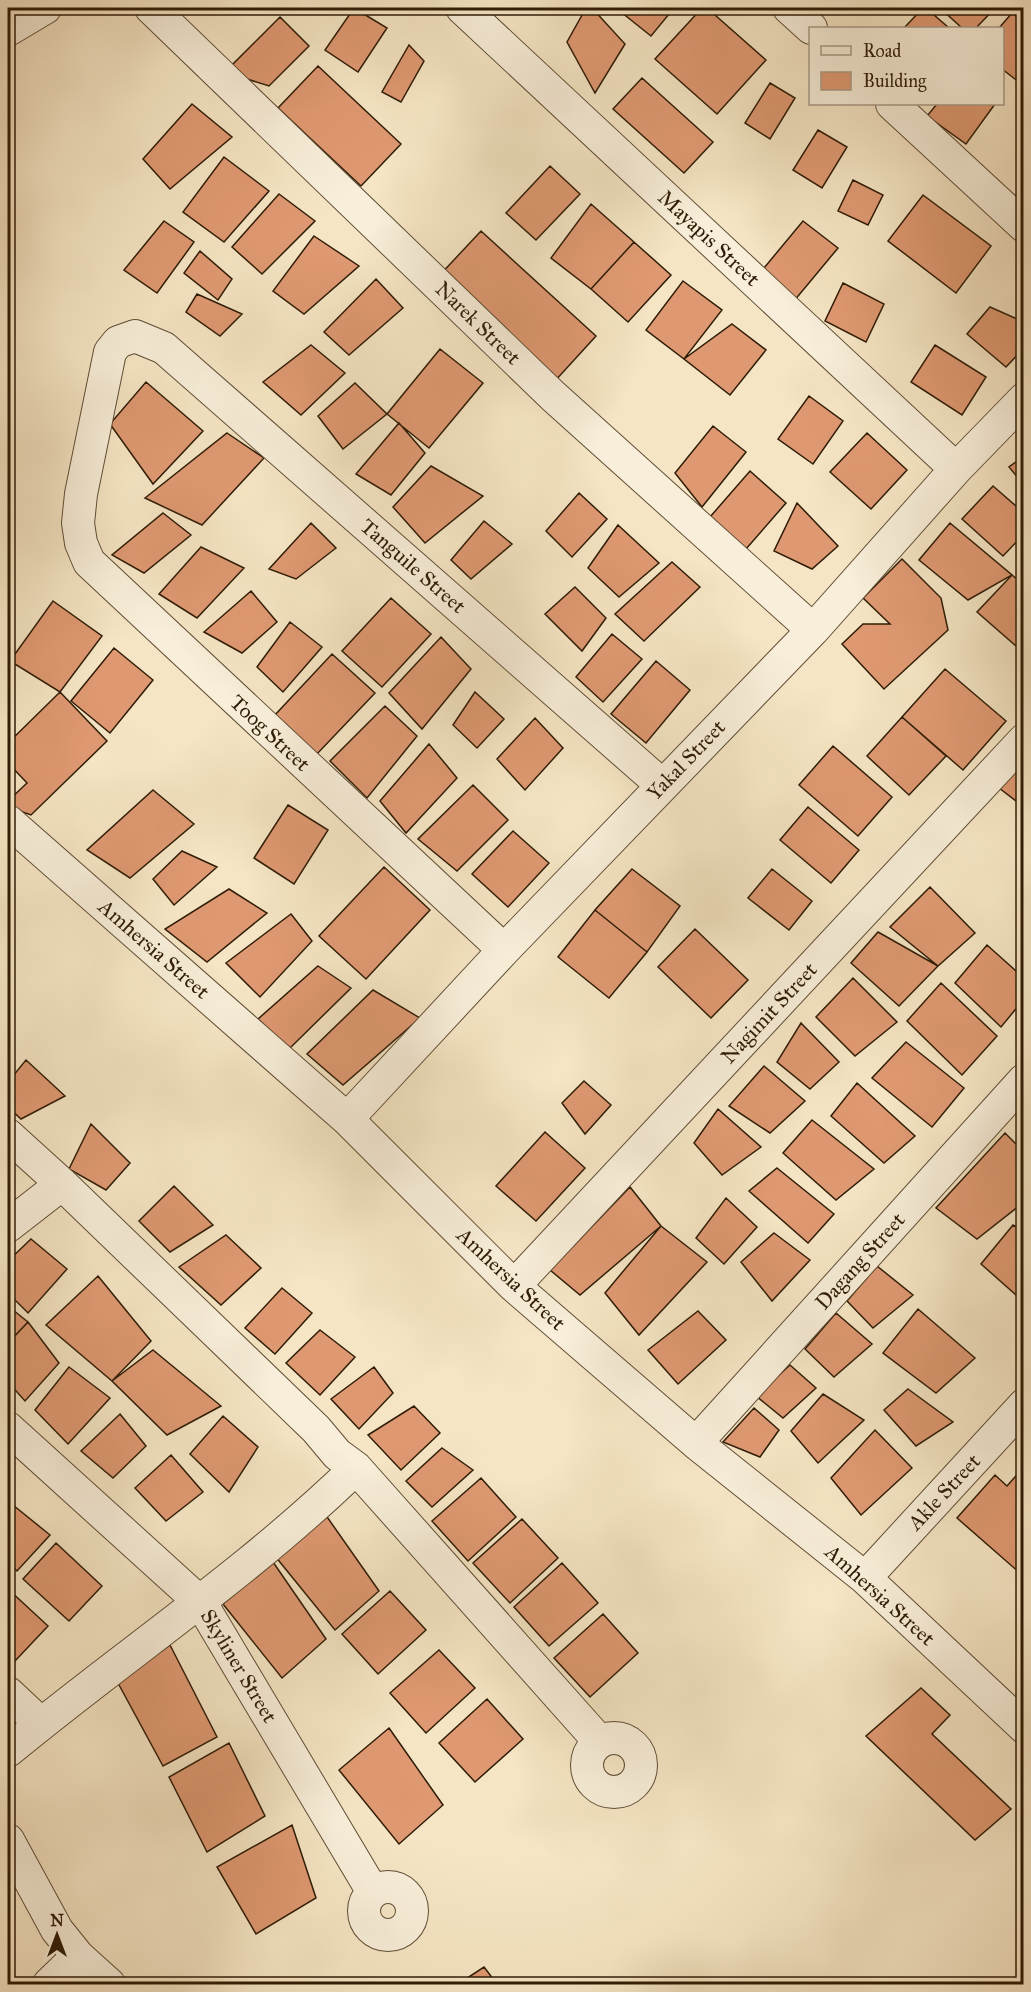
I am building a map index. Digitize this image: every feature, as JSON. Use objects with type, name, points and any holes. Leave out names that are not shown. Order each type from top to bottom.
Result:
[{"type":"street","points":[[8,30],[45,8]]},
{"type":"street","name":"Narek Street","points":[[152,8],[553,396],[813,630]]},
{"type":"street","name":"Mayapis Street","points":[[462,8],[956,469]]},
{"type":"street","points":[[789,8],[810,27]]},
{"type":"street","points":[[893,105],[1023,226]]},
{"type":"street","name":"Tanguile Street","points":[[81,494],[110,352],[118,342],[135,336],[164,348],[662,785]]},
{"type":"street","name":"Yakal Street","points":[[347,1119],[504,950],[813,630],[956,469],[1023,399]]},
{"type":"street","name":"Toog Street","points":[[81,494],[78,523],[81,543],[89,561],[504,950]]},
{"type":"street","name":"Nagimit Street","points":[[514,1286],[1023,740]]},
{"type":"street","name":"Amhersia Street","points":[[8,821],[347,1119],[514,1286],[696,1443],[865,1578],[1023,1727]]},
{"type":"street","name":"Dagang Street","points":[[696,1443],[1023,1080]]},
{"type":"street","points":[[8,1135],[62,1184],[307,1421],[337,1454],[356,1468],[600,1742]]},
{"type":"street","points":[[8,1226],[62,1184]]},
{"type":"street","name":"Akle Street","points":[[865,1578],[1023,1405]]},
{"type":"street","name":"Skyliner Street","points":[[8,1428],[201,1603],[373,1892]]},
{"type":"street","points":[[8,1750],[201,1603],[306,1516],[356,1468]]},
{"type":"street","points":[[8,1693],[40,1724]]},
{"type":"street","points":[[11,1848],[57,1930],[78,1956],[109,1984]]},
{"type":"street","points":[[49,1984],[78,1956]]},
{"type":"building","points":[[354,8],[387,28],[358,72],[325,50]]},
{"type":"building","points":[[586,8],[592,8],[625,44],[595,93],[567,42]]},
{"type":"building","points":[[616,8],[674,8],[651,36]]},
{"type":"building","points":[[702,8],[707,8],[766,60],[717,114],[655,59]]},
{"type":"building","points":[[923,8],[926,8],[948,27],[905,27]]},
{"type":"building","points":[[940,8],[995,8],[977,27],[961,27]]},
{"type":"building","points":[[1012,13],[1024,22],[1024,86],[1004,71],[1004,27],[1000,27]]},
{"type":"building","points":[[280,17],[309,46],[269,86],[225,72]]},
{"type":"building","points":[[409,45],[424,61],[401,102],[382,92]]},
{"type":"building","points":[[318,66],[401,144],[361,186],[278,108]]},
{"type":"building","points":[[642,78],[713,142],[684,173],[613,109]]},
{"type":"building","points":[[770,83],[795,98],[770,139],[745,123]]},
{"type":"building","points":[[192,104],[232,137],[170,189],[143,159]]},
{"type":"building","points":[[936,105],[994,105],[966,144],[927,116]]},
{"type":"building","points":[[818,130],[847,147],[822,188],[793,170]]},
{"type":"building","points":[[224,157],[269,191],[224,242],[183,212]]},
{"type":"building","points":[[550,166],[580,194],[536,240],[506,213]]},
{"type":"building","points":[[853,180],[883,195],[868,225],[838,211]]},
{"type":"building","points":[[279,194],[315,221],[262,274],[232,247]]},
{"type":"building","points":[[923,195],[991,246],[956,293],[888,241]]},
{"type":"building","points":[[591,204],[634,242],[591,289],[551,258]]},
{"type":"building","points":[[164,221],[194,242],[157,293],[124,270]]},
{"type":"building","points":[[803,221],[838,248],[789,307],[764,268]]},
{"type":"building","points":[[481,231],[596,336],[554,382],[438,277]]},
{"type":"building","points":[[314,236],[359,266],[304,314],[273,291]]},
{"type":"building","points":[[634,242],[671,275],[628,322],[591,289]]},
{"type":"building","points":[[200,251],[232,279],[218,300],[184,273]]},
{"type":"building","points":[[376,279],[403,308],[349,355],[324,332]]},
{"type":"building","points":[[683,281],[722,310],[684,359],[646,330]]},
{"type":"building","points":[[843,283],[884,304],[866,342],[825,321]]},
{"type":"building","points":[[197,294],[242,314],[220,336],[186,312]]},
{"type":"building","points":[[990,307],[1024,322],[1024,348],[1006,367],[967,334]]},
{"type":"building","points":[[732,324],[766,350],[730,395],[684,359]]},
{"type":"building","points":[[311,345],[345,373],[301,415],[263,382]]},
{"type":"building","points":[[935,345],[986,377],[962,415],[911,382]]},
{"type":"building","points":[[440,349],[483,383],[429,448],[387,414]]},
{"type":"building","points":[[146,382],[203,431],[153,484],[110,424]]},
{"type":"building","points":[[355,383],[387,414],[343,449],[318,416]]},
{"type":"building","points":[[809,396],[843,421],[813,464],[778,439]]},
{"type":"building","points":[[399,423],[425,453],[391,495],[356,474]]},
{"type":"building","points":[[713,426],[746,452],[702,507],[675,473]]},
{"type":"building","points":[[227,433],[264,458],[202,525],[145,498]]},
{"type":"building","points":[[867,433],[907,470],[871,509],[830,472]]},
{"type":"building","points":[[1024,456],[1024,485],[1009,467]]},
{"type":"building","points":[[431,466],[483,496],[425,543],[393,507]]},
{"type":"building","points":[[750,471],[786,503],[746,549],[710,517]]},
{"type":"building","points":[[993,486],[1024,513],[1024,534],[1003,556],[962,519]]},
{"type":"building","points":[[579,493],[607,519],[572,557],[546,531]]},
{"type":"building","points":[[797,503],[838,546],[812,569],[774,551]]},
{"type":"building","points":[[163,513],[191,535],[144,573],[112,555]]},
{"type":"building","points":[[484,521],[512,544],[471,579],[451,560]]},
{"type":"building","points":[[311,523],[336,548],[296,579],[269,569]]},
{"type":"building","points":[[950,523],[1012,575],[968,600],[919,560]]},
{"type":"building","points":[[618,525],[659,563],[619,597],[588,568]]},
{"type":"building","points":[[201,547],[244,568],[197,618],[159,594]]},
{"type":"building","points":[[902,559],[941,598],[948,630],[884,689],[842,644],[863,624],[890,624],[863,598]]},
{"type":"building","points":[[672,562],[700,587],[644,641],[615,614]]},
{"type":"building","points":[[1012,575],[1024,585],[1024,653],[977,612]]},
{"type":"building","points":[[575,587],[606,618],[582,651],[545,614]]},
{"type":"building","points":[[251,591],[277,622],[242,653],[204,632]]},
{"type":"building","points":[[391,598],[431,634],[382,687],[342,651]]},
{"type":"building","points":[[53,601],[102,636],[60,692],[10,661]]},
{"type":"building","points":[[290,622],[322,647],[283,692],[257,667]]},
{"type":"building","points":[[612,634],[642,659],[603,702],[576,677]]},
{"type":"building","points":[[441,637],[471,669],[422,729],[389,693]]},
{"type":"building","points":[[114,648],[153,680],[110,733],[71,701]]},
{"type":"building","points":[[332,654],[375,693],[316,755],[274,716]]},
{"type":"building","points":[[656,661],[690,690],[646,743],[611,714]]},
{"type":"building","points":[[945,669],[1006,721],[963,770],[902,717]]},
{"type":"building","points":[[60,692],[107,741],[31,815],[8,807],[8,801],[27,783],[8,763],[8,743]]},
{"type":"building","points":[[475,692],[504,719],[477,748],[453,725]]},
{"type":"building","points":[[385,706],[417,736],[367,798],[330,761]]},
{"type":"building","points":[[902,717],[946,756],[909,795],[867,756]]},
{"type":"building","points":[[535,718],[563,748],[525,790],[497,759]]},
{"type":"building","points":[[429,744],[457,778],[406,833],[380,801]]},
{"type":"building","points":[[833,746],[892,797],[858,836],[799,785]]},
{"type":"building","points":[[1024,763],[1024,807],[999,788]]},
{"type":"building","points":[[473,785],[508,820],[457,871],[418,839]]},
{"type":"building","points":[[153,790],[194,824],[130,878],[87,850]]},
{"type":"building","points":[[288,805],[328,830],[294,884],[254,858]]},
{"type":"building","points":[[808,807],[859,850],[831,883],[780,840]]},
{"type":"building","points":[[513,831],[549,863],[508,907],[472,874]]},
{"type":"building","points":[[182,851],[217,867],[174,905],[153,879]]},
{"type":"building","points":[[384,867],[430,910],[366,979],[319,936]]},
{"type":"building","points":[[632,869],[680,906],[647,952],[595,910]]},
{"type":"building","points":[[772,869],[812,901],[789,930],[748,898]]},
{"type":"building","points":[[930,887],[975,933],[938,966],[890,927]]},
{"type":"building","points":[[229,889],[267,913],[207,962],[165,929]]},
{"type":"building","points":[[595,910],[647,952],[609,998],[558,957]]},
{"type":"building","points":[[291,914],[312,941],[260,997],[226,963]]},
{"type":"building","points":[[695,929],[748,980],[711,1018],[658,967]]},
{"type":"building","points":[[878,932],[938,966],[899,1006],[851,963]]},
{"type":"building","points":[[987,945],[1024,978],[1024,999],[1001,1027],[955,983]]},
{"type":"building","points":[[318,966],[351,988],[289,1049],[258,1019]]},
{"type":"building","points":[[853,978],[897,1022],[855,1056],[816,1017]]},
{"type":"building","points":[[941,983],[997,1036],[962,1075],[907,1021]]},
{"type":"building","points":[[373,990],[420,1018],[343,1085],[307,1054]]},
{"type":"building","points":[[801,1023],[839,1062],[810,1089],[777,1062]]},
{"type":"building","points":[[906,1042],[964,1088],[932,1127],[872,1078]]},
{"type":"building","points":[[26,1060],[65,1096],[21,1119],[8,1107],[8,1082]]},
{"type":"building","points":[[764,1066],[805,1101],[770,1133],[729,1106]]},
{"type":"building","points":[[584,1081],[611,1105],[585,1134],[562,1103]]},
{"type":"building","points":[[857,1083],[915,1136],[884,1163],[831,1116]]},
{"type":"building","points":[[718,1109],[761,1147],[722,1175],[694,1143]]},
{"type":"building","points":[[812,1120],[874,1169],[836,1200],[783,1153]]},
{"type":"building","points":[[91,1124],[130,1163],[106,1190],[69,1169]]},
{"type":"building","points":[[545,1132],[585,1168],[536,1221],[496,1186]]},
{"type":"building","points":[[1005,1133],[1024,1152],[1024,1202],[977,1239],[936,1208]]},
{"type":"building","points":[[777,1168],[834,1214],[808,1243],[749,1191]]},
{"type":"building","points":[[174,1186],[213,1225],[170,1252],[139,1221]]},
{"type":"building","points":[[630,1187],[661,1226],[580,1295],[550,1270]]},
{"type":"building","points":[[726,1198],[757,1227],[724,1264],[696,1238]]},
{"type":"building","points":[[1013,1225],[1024,1232],[1024,1302],[981,1264]]},
{"type":"building","points":[[661,1226],[707,1262],[639,1335],[605,1293]]},
{"type":"building","points":[[774,1233],[810,1260],[772,1301],[741,1262]]},
{"type":"building","points":[[226,1235],[261,1268],[221,1305],[179,1267]]},
{"type":"building","points":[[31,1239],[67,1269],[28,1313],[8,1293],[8,1261]]},
{"type":"building","points":[[877,1266],[913,1295],[873,1328],[847,1301]]},
{"type":"building","points":[[98,1276],[151,1341],[112,1381],[46,1325]]},
{"type":"building","points":[[282,1288],[312,1313],[275,1354],[245,1328]]},
{"type":"building","points":[[8,1306],[28,1322],[8,1343]]},
{"type":"building","points":[[918,1309],[975,1358],[936,1393],[883,1353]]},
{"type":"building","points":[[698,1311],[726,1340],[678,1384],[648,1350]]},
{"type":"building","points":[[836,1313],[872,1344],[834,1377],[805,1349]]},
{"type":"building","points":[[28,1322],[59,1363],[25,1401],[8,1382],[8,1343]]},
{"type":"building","points":[[320,1330],[355,1357],[320,1395],[286,1363]]},
{"type":"building","points":[[153,1350],[221,1406],[167,1435],[112,1381]]},
{"type":"building","points":[[790,1365],[816,1388],[783,1418],[756,1396]]},
{"type":"building","points":[[69,1367],[110,1398],[68,1444],[35,1410]]},
{"type":"building","points":[[374,1367],[393,1393],[359,1429],[331,1399]]},
{"type":"building","points":[[908,1389],[953,1422],[916,1446],[884,1410]]},
{"type":"building","points":[[823,1394],[864,1420],[818,1463],[791,1431]]},
{"type":"building","points":[[414,1406],[440,1433],[401,1470],[368,1435]]},
{"type":"building","points":[[754,1408],[779,1430],[760,1457],[723,1442]]},
{"type":"building","points":[[120,1414],[146,1446],[113,1478],[81,1451]]},
{"type":"building","points":[[223,1416],[258,1447],[229,1492],[190,1454]]},
{"type":"building","points":[[875,1430],[912,1468],[861,1515],[831,1478]]},
{"type":"building","points":[[442,1448],[473,1470],[432,1507],[406,1481]]},
{"type":"building","points":[[171,1455],[203,1492],[166,1521],[135,1488]]},
{"type":"building","points":[[1023,1468],[1024,1571],[1021,1574],[957,1518],[995,1475],[1007,1486]]},
{"type":"building","points":[[481,1478],[516,1517],[468,1561],[432,1521]]},
{"type":"building","points":[[8,1501],[50,1535],[17,1571],[8,1562]]},
{"type":"building","points":[[325,1514],[379,1591],[335,1630],[275,1556]]},
{"type":"building","points":[[522,1519],[558,1558],[510,1603],[473,1563]]},
{"type":"building","points":[[56,1543],[102,1586],[69,1621],[23,1579]]},
{"type":"building","points":[[273,1562],[326,1639],[282,1678],[223,1604]]},
{"type":"building","points":[[562,1563],[598,1603],[549,1646],[514,1607]]},
{"type":"building","points":[[8,1589],[48,1626],[15,1661],[8,1655]]},
{"type":"building","points":[[390,1591],[426,1630],[378,1674],[342,1634]]},
{"type":"building","points":[[603,1614],[638,1653],[590,1697],[554,1658]]},
{"type":"building","points":[[170,1645],[217,1737],[163,1766],[118,1683]]},
{"type":"building","points":[[439,1650],[475,1688],[426,1733],[390,1693]]},
{"type":"building","points":[[921,1688],[950,1715],[932,1734],[1011,1809],[975,1840],[866,1736]]},
{"type":"building","points":[[487,1699],[523,1739],[475,1782],[439,1743]]},
{"type":"building","points":[[389,1728],[443,1805],[399,1844],[339,1770]]},
{"type":"building","points":[[229,1743],[265,1816],[207,1852],[169,1777]]},
{"type":"building","points":[[292,1825],[316,1898],[256,1934],[217,1867]]},
{"type":"building","points":[[484,1967],[497,1984],[458,1984]]}]
